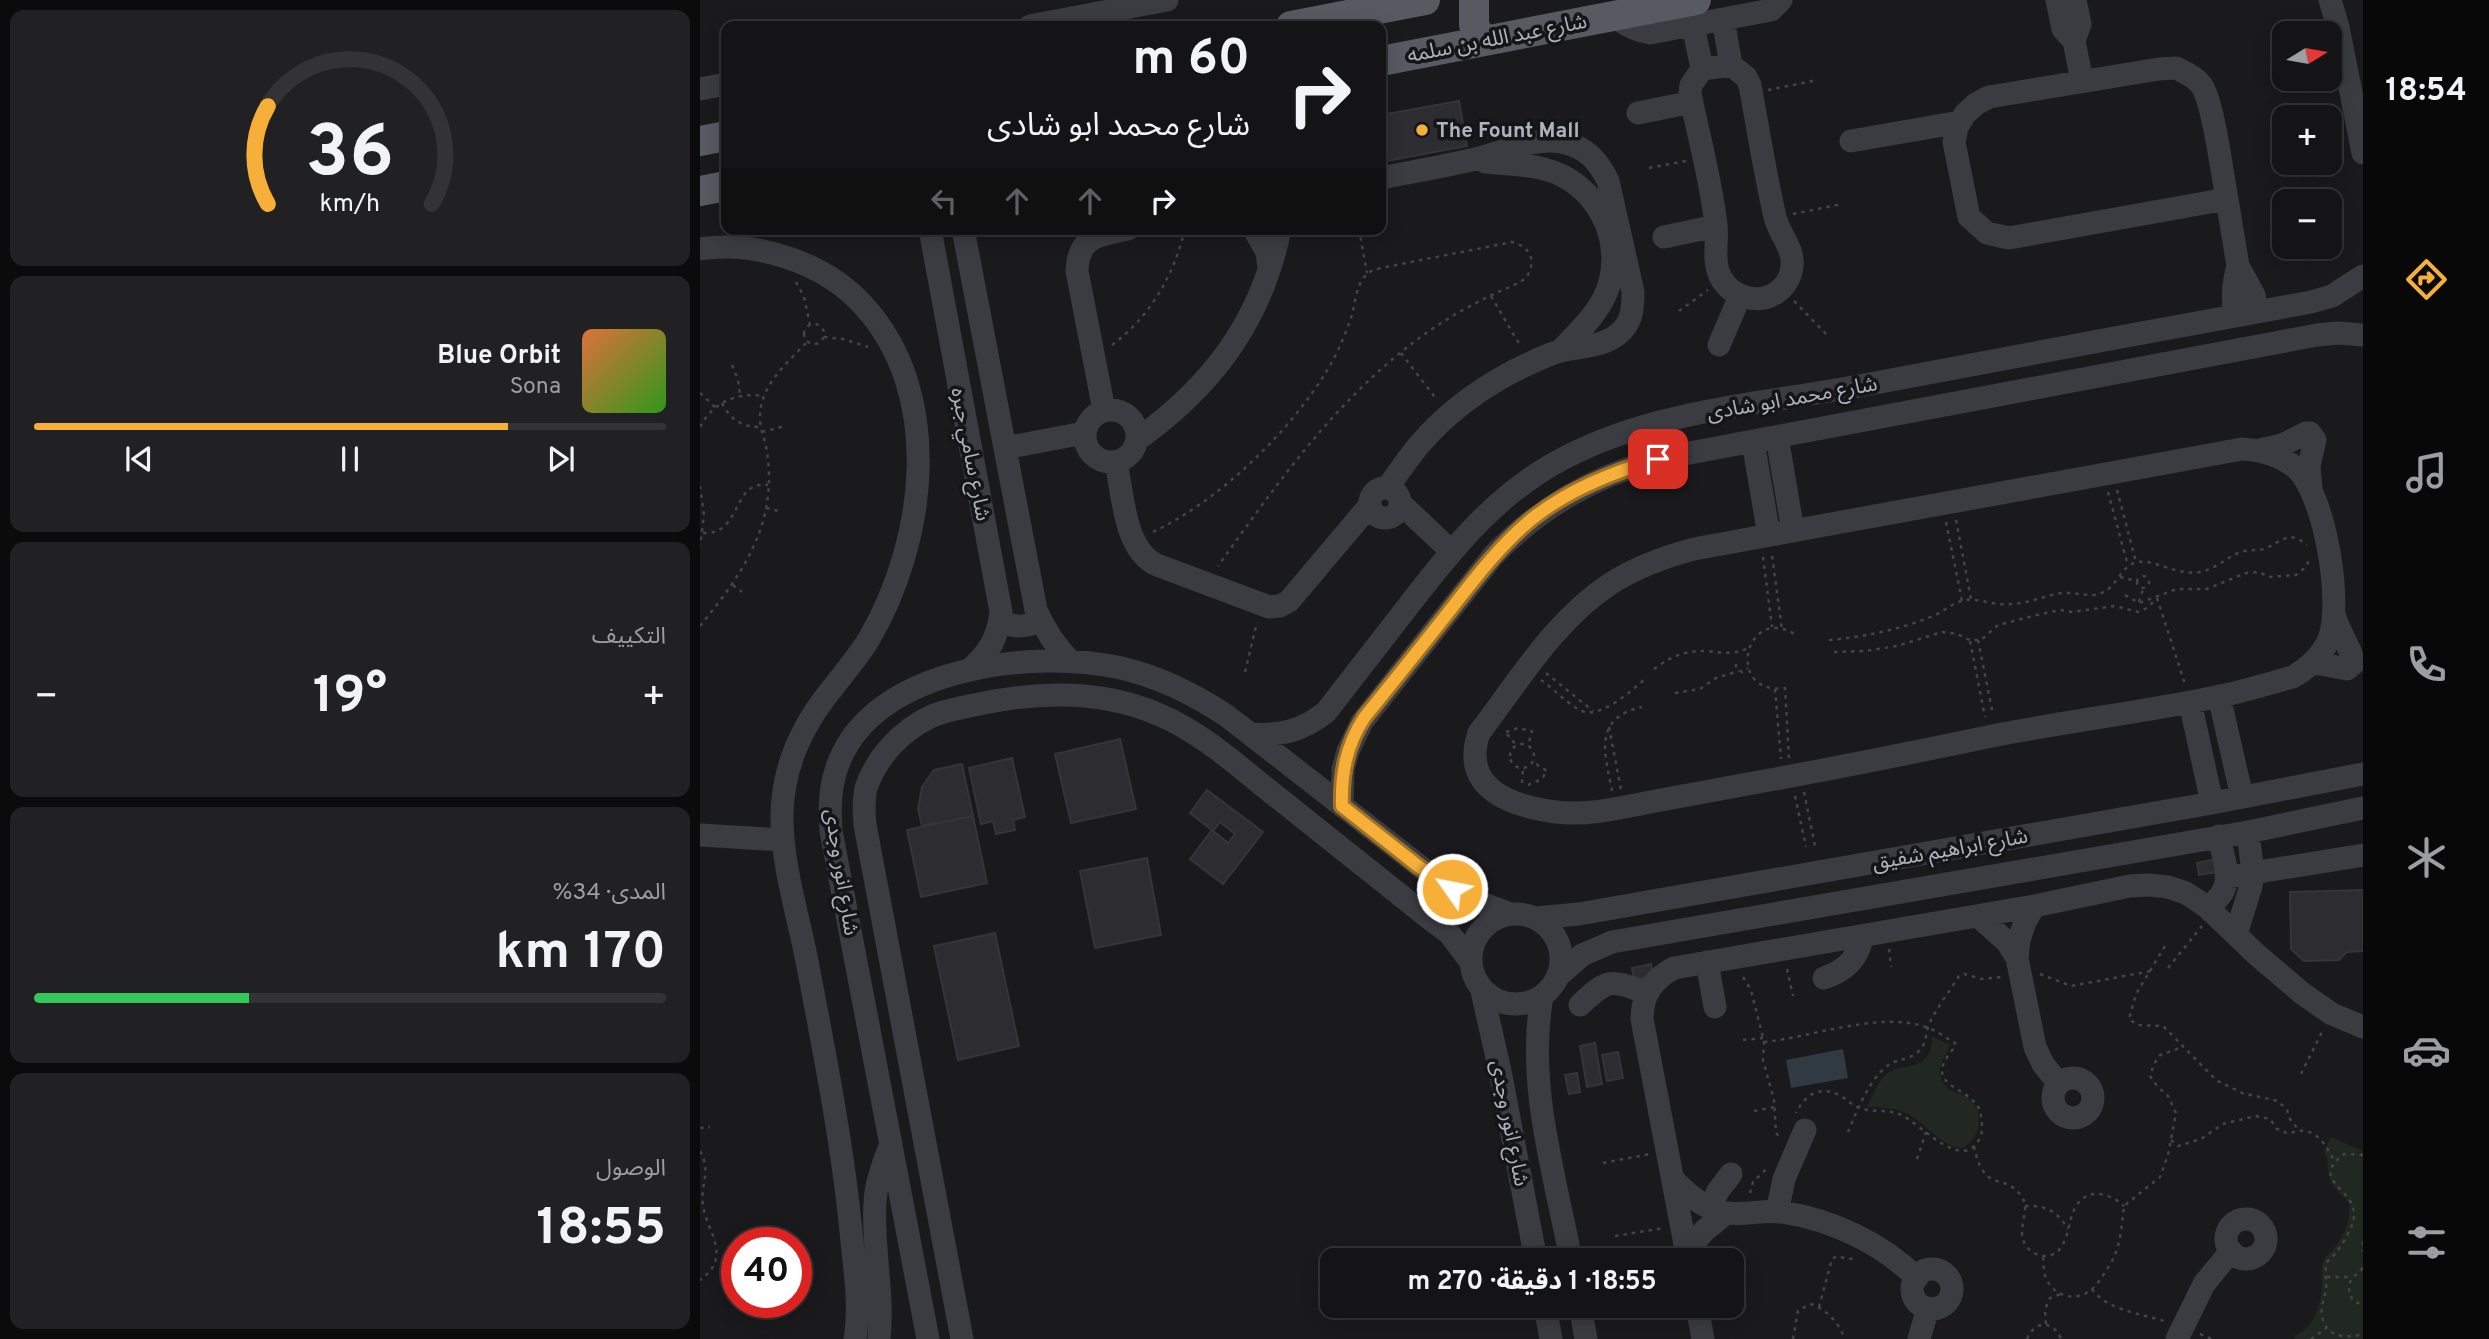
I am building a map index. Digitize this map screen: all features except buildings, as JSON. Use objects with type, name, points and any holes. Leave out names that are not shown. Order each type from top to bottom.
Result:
[{"type":"main road","points":[[1474,0],[1474,25],[1482,41]]},
{"type":"main road","points":[[1317,21],[1414,2],[1415,54]]},
{"type":"main road","name":"شارع عبد الله بن سلمه","points":[[1386,60],[1614,16],[1694,12]]},
{"type":"main road","points":[[700,141],[721,136]]},
{"type":"main road","points":[[700,191],[721,187]]},
{"type":"street","points":[[1056,21],[1167,0]]},
{"type":"street","points":[[1723,19],[1731,65],[1746,77],[1751,93],[1776,217],[1793,257],[1792,269],[1782,289],[1763,298],[1740,296],[1727,287],[1716,266],[1716,226],[1692,103],[1691,85],[1702,69],[1694,12],[1723,19],[1771,10],[1781,0]]},
{"type":"street","points":[[2057,0],[2063,29],[2074,41]]},
{"type":"street","points":[[2075,0],[2080,24],[2074,41],[2082,81]]},
{"type":"street","points":[[2330,0],[2338,27],[2363,153]]},
{"type":"street","points":[[1702,69],[1731,65]]},
{"type":"street","points":[[2227,199],[2009,238],[1998,237],[1977,226],[1969,217],[1954,142],[1960,122],[1976,104],[1989,97],[2159,69],[2176,68],[2191,75],[2202,86],[2208,102],[2227,199],[2238,266],[2254,295],[2256,312],[2282,342]]},
{"type":"street","points":[[700,89],[721,85]]},
{"type":"street","points":[[1638,113],[1692,103]]},
{"type":"street","points":[[1851,141],[1960,122]]},
{"type":"street","points":[[1386,177],[1472,160],[1538,142],[1567,143],[1580,148],[1592,157],[1608,181],[1633,292],[1633,308],[1628,323],[1618,335],[1604,343],[1561,350],[1531,362],[1471,397],[1449,415],[1419,445],[1393,503]]},
{"type":"street","points":[[1472,160],[1545,169],[1563,176],[1593,200],[1603,216],[1610,235],[1612,273],[1597,309],[1561,350]]},
{"type":"street","points":[[1664,237],[1716,226]]},
{"type":"street","name":"شارع سامي جبره","points":[[932,235],[999,595],[1000,621],[992,645],[982,659],[969,670]]},
{"type":"street","name":"شارع سامي جبره","points":[[964,235],[1032,589],[1041,620],[1056,646],[1070,661]]},
{"type":"street","points":[[1100,235],[1082,248],[1077,260],[1077,271],[1104,410]]},
{"type":"street","points":[[1257,235],[1267,252],[1270,268]]},
{"type":"street","points":[[1137,440],[1167,419],[1194,394],[1239,336],[1270,268],[1278,235]]},
{"type":"street","points":[[700,249],[746,249],[779,256],[819,272],[855,296],[878,322],[899,363],[912,398],[918,446],[917,489],[905,551],[888,600],[869,638],[852,665],[817,708],[797,744],[782,800],[783,839],[837,1117],[853,1256],[857,1320],[855,1339]]},
{"type":"street","name":"شارع محمد ابو شادى","points":[[1250,734],[1271,736],[1291,732],[1310,724],[1326,712],[1447,557],[1482,518],[1537,474],[1568,456],[1633,428],[1667,419],[1787,400],[2256,312],[2332,296],[2363,276]]},
{"type":"street","points":[[1719,345],[1740,296]]},
{"type":"street","name":"شارع محمد ابو شادى","points":[[1342,806],[1343,769],[1348,751],[1362,722],[1493,556],[1545,510],[1580,488],[1631,467],[1777,437],[2282,342],[2339,333],[2363,335]]},
{"type":"street","points":[[1115,409],[1132,420],[1137,430],[1137,440],[1126,458],[1116,462],[1099,460],[1086,440],[1087,423],[1094,414],[1115,409]]},
{"type":"street","points":[[2310,433],[2315,440],[2309,466],[2311,488],[2329,558],[2336,609],[2328,642],[2311,664],[2293,677],[2219,696],[1620,807],[1577,813],[1538,809],[1506,799],[1484,784],[1474,759],[1474,746],[1479,733],[1563,623],[1585,602],[1636,569],[1694,549],[1947,503],[2242,449],[2260,450],[2282,445],[2310,433]]},
{"type":"street","points":[[1777,437],[1793,531]]},
{"type":"street","points":[[1006,455],[1086,440]]},
{"type":"street","points":[[1753,442],[1765,536]]},
{"type":"street","points":[[2260,450],[2281,458],[2298,470],[2311,488]]},
{"type":"street","points":[[1116,462],[1133,542],[1142,556],[1261,605],[1280,606],[1289,601],[1370,505],[1374,492],[1393,503],[1447,557]]},
{"type":"street","points":[[2311,664],[2347,668],[2354,663],[2353,655],[2341,636],[2335,617]]},
{"type":"street","points":[[1000,621],[1024,626],[1041,620]]},
{"type":"street","name":"شارع انور وجدى","points":[[928,1339],[831,831],[829,804],[834,777],[843,752],[863,724],[882,707],[909,690],[969,670],[1002,664],[1070,661],[1122,668],[1175,686],[1203,700],[1435,878],[1471,899],[1510,914]]},
{"type":"street","points":[[1161,715],[1175,686]]},
{"type":"street","name":"شارع انور وجدى","points":[[962,1339],[865,825],[866,790],[874,769],[892,745],[920,722],[941,712],[1009,698],[1082,695],[1134,705],[1161,715],[1209,743],[1449,933],[1471,962]]},
{"type":"street","points":[[2219,696],[2242,797]]},
{"type":"street","points":[[1334,702],[1362,722]]},
{"type":"street","points":[[2190,702],[2212,803]]},
{"type":"street","points":[[863,724],[892,745]]},
{"type":"street","name":"شارع ابراهيم شفيق","points":[[1536,918],[1610,909],[2363,774]]},
{"type":"street","name":"شارع ابراهيم شفيق","points":[[1558,976],[1582,954],[1612,942],[2248,832],[2363,807]]},
{"type":"street","points":[[2161,812],[2169,845]]},
{"type":"street","points":[[2236,934],[2248,901],[2253,874],[2248,832]]},
{"type":"street","points":[[700,835],[783,839]]},
{"type":"street","points":[[2210,910],[2221,896],[2228,877],[2219,836]]},
{"type":"street","points":[[2228,877],[2363,855]]},
{"type":"street","points":[[1687,1248],[1642,1019],[1647,993],[1656,979],[1674,968],[2034,906],[2130,886],[2149,885],[2186,893],[2210,910],[2303,994],[2332,1013],[2363,1027]]},
{"type":"street","points":[[2019,966],[2022,931],[2034,906]]},
{"type":"street","points":[[1610,909],[1606,929],[1612,942]]},
{"type":"street","points":[[1510,914],[1536,918],[1556,937],[1560,950],[1558,976],[1542,997],[1530,1003],[1503,1002],[1491,997],[1481,987],[1471,962],[1477,936],[1497,918],[1510,914]]},
{"type":"street","points":[[1978,916],[2007,942],[2019,966],[2035,1047],[2043,1065],[2059,1084]]},
{"type":"street","points":[[1824,978],[1839,973],[1851,963],[1859,951],[1863,936]]},
{"type":"street","points":[[1715,1007],[1717,960]]},
{"type":"street","points":[[1580,1005],[1601,986],[1610,983],[1619,983],[1647,993]]},
{"type":"street","name":"شارع انور وجدى","points":[[1481,987],[1534,1248]]},
{"type":"street","name":"شارع انور وجدى","points":[[1542,997],[1537,1021],[1536,1069],[1569,1248]]},
{"type":"street","points":[[1777,1212],[1792,1132]]},
{"type":"street","points":[[879,1339],[875,1203],[883,1163],[891,1144]]},
{"type":"street","points":[[1695,1248],[1718,1210],[1718,1191],[1731,1174]]},
{"type":"street","points":[[1673,1179],[1684,1191],[1718,1210],[1777,1212],[1838,1227],[1886,1253],[1917,1278]]},
{"type":"street","points":[[2180,1333],[2204,1284],[2231,1251]]},
{"type":"street","points":[[1934,1269],[1949,1279],[1951,1293],[1949,1299],[1939,1307],[1928,1308],[1915,1299],[1912,1287],[1922,1272],[1934,1269]]},
{"type":"street","points":[[1919,1339],[1928,1308]]},
{"type":"street","points":[[1547,1318],[1551,1339]]},
{"type":"street","points":[[1582,1318],[1586,1339]]},
{"type":"street","points":[[1699,1318],[1703,1339]]},
{"type":"path","points":[[1751,93],[1817,80]]},
{"type":"path","points":[[1649,168],[1703,157]]},
{"type":"path","points":[[1776,217],[1842,204]]},
{"type":"path","points":[[1094,358],[1122,338],[1146,312],[1165,283],[1180,251],[1184,235]]},
{"type":"path","points":[[1360,235],[1367,273]]},
{"type":"path","points":[[1133,542],[1169,524],[1210,497],[1248,465],[1275,436],[1312,392],[1328,368],[1345,334],[1360,283],[1367,273],[1513,242],[1522,244],[1529,251],[1532,260],[1532,269],[1527,278],[1443,322],[1401,353],[1346,402],[1287,469],[1206,583]]},
{"type":"path","points":[[779,256],[800,288],[810,325],[805,334],[808,341],[815,344],[824,337],[843,339],[899,363]]},
{"type":"path","points":[[1679,311],[1722,280]]},
{"type":"path","points":[[1782,289],[1829,337]]},
{"type":"path","points":[[1491,296],[1531,362]]},
{"type":"path","points":[[810,325],[821,327],[824,337]]},
{"type":"path","points":[[700,626],[732,584],[755,546],[766,508],[768,485],[761,413],[764,396],[772,381],[808,341]]},
{"type":"path","points":[[1401,353],[1449,415]]},
{"type":"path","points":[[732,365],[740,395]]},
{"type":"path","points":[[700,393],[715,407]]},
{"type":"path","points":[[700,427],[722,402],[740,395],[764,396]]},
{"type":"path","points":[[722,402],[733,419],[751,427],[762,429],[785,426]]},
{"type":"path","points":[[2108,474],[2136,562]]},
{"type":"path","points":[[2108,474],[2128,566]]},
{"type":"path","points":[[702,533],[710,534],[723,528],[747,491],[757,485],[768,485]]},
{"type":"path","points":[[700,487],[704,515],[700,546]]},
{"type":"path","points":[[1947,503],[1971,599]]},
{"type":"path","points":[[1947,503],[1962,601]]},
{"type":"path","points":[[766,508],[779,511]]},
{"type":"path","points":[[1765,536],[1773,628]]},
{"type":"path","points":[[1765,536],[1782,629]]},
{"type":"path","points":[[1829,640],[1872,634],[1911,624],[1971,599],[2008,605],[2062,593],[2094,595],[2114,586],[2128,566],[2136,562],[2147,561],[2186,573],[2203,571],[2227,561],[2237,553],[2260,550],[2288,537],[2298,538],[2311,552],[2306,566],[2296,575],[2269,577],[2259,572],[2246,573],[2207,589],[2177,589],[2139,603],[2125,595]]},
{"type":"path","points":[[2137,581],[2143,576],[2149,580],[2139,603]]},
{"type":"path","points":[[2120,577],[2137,581]]},
{"type":"path","points":[[2137,581],[2143,589]]},
{"type":"path","points":[[732,584],[742,592]]},
{"type":"path","points":[[1959,590],[1969,589]]},
{"type":"path","points":[[1834,652],[1897,646],[1942,632],[1978,640],[1990,634],[1998,625],[2041,614],[2115,606],[2138,612],[2147,608],[2157,598]]},
{"type":"path","points":[[2157,598],[2190,702]]},
{"type":"path","points":[[1245,672],[1261,605]]},
{"type":"path","points":[[1654,669],[1684,653],[1739,651],[1749,647],[1758,635],[1773,628],[1797,635]]},
{"type":"path","points":[[1970,640],[1993,736]]},
{"type":"path","points":[[1978,640],[1993,736]]},
{"type":"path","points":[[1749,647],[1748,668],[1761,685],[1775,689],[1785,688],[1791,777],[1815,846]]},
{"type":"path","points":[[1973,654],[1981,652]]},
{"type":"path","points":[[1736,664],[1739,671]]},
{"type":"path","points":[[1530,666],[1594,712]]},
{"type":"path","points":[[1530,666],[1581,710],[1594,712],[1615,703],[1645,679]]},
{"type":"path","points":[[1675,693],[1700,689],[1711,680],[1748,668]]},
{"type":"path","points":[[1775,689],[1806,847]]},
{"type":"path","points":[[1620,807],[1604,752],[1605,735],[1617,717],[1642,707]]},
{"type":"path","points":[[1609,727],[1620,807]]},
{"type":"path","points":[[1506,732],[1518,728],[1532,731],[1528,746]]},
{"type":"path","points":[[1520,744],[1528,746],[1534,754],[1533,762],[1523,769],[1518,769],[1511,762],[1510,753],[1520,744]]},
{"type":"path","points":[[1521,786],[1536,783],[1547,773],[1545,768],[1533,762]]},
{"type":"path","points":[[2168,968],[2210,910]]},
{"type":"path","points":[[2165,946],[2136,993],[2129,1019],[2137,1025],[2163,1026],[2216,1080],[2242,1093],[2277,1101],[2287,1110],[2298,1129]]},
{"type":"path","points":[[1782,949],[1793,996]]},
{"type":"path","points":[[1717,960],[1751,990],[1764,1040],[1763,1060],[1775,1107],[1776,1133],[1792,1132]]},
{"type":"path","points":[[1848,1132],[1858,1108],[1886,1067],[1913,1057],[1922,1049],[1927,1039],[1928,1027],[1959,976],[1964,974],[1981,979],[2019,966],[2071,986],[2151,971]]},
{"type":"path","points":[[2301,1074],[2332,1013]]},
{"type":"path","points":[[1743,1040],[1816,1035],[1866,1023],[1903,1023],[1928,1027],[1955,1045],[1943,1065],[1943,1073],[1950,1086],[1971,1096],[1980,1109],[1980,1138],[1974,1145],[1956,1151],[1944,1147],[1913,1121],[1897,1113],[1858,1108],[1832,1092],[1815,1092],[1802,1102],[1792,1132],[1782,1147]]},
{"type":"path","points":[[2043,1257],[2045,1276],[2052,1288],[2061,1294],[2076,1297],[2092,1289],[2114,1256],[2120,1237],[2124,1206],[2160,1177],[2171,1140],[2176,1113],[2168,1096],[2150,1076],[2160,1055],[2183,1047]]},
{"type":"path","points":[[1754,1111],[1775,1107]]},
{"type":"path","points":[[2171,1140],[2178,1146],[2188,1144],[2212,1133],[2223,1124],[2256,1116],[2270,1119],[2277,1129],[2288,1134],[2298,1129],[2312,1132],[2325,1141],[2334,1161],[2331,1173],[2334,1185],[2345,1192],[2353,1204],[2354,1218],[2343,1242],[2327,1263],[2321,1312],[2326,1328],[2336,1336],[2353,1338],[2363,1334]]},
{"type":"path","points":[[700,1128],[710,1127]]},
{"type":"path","points":[[1917,1159],[1926,1132]]},
{"type":"path","points":[[1974,1145],[1979,1166],[1985,1175],[2011,1186],[2021,1195],[2025,1206],[2021,1232],[2024,1243],[2034,1254],[2043,1257],[2052,1255],[2063,1245],[2074,1209],[2082,1198],[2099,1192],[2116,1198],[2124,1206]]},
{"type":"path","points":[[700,1151],[707,1172],[702,1202],[717,1254],[710,1272],[700,1280]]},
{"type":"path","points":[[1603,1163],[1667,1151]]},
{"type":"path","points":[[2334,1161],[2344,1154],[2363,1155]]},
{"type":"path","points":[[1750,1211],[1753,1182],[1768,1167]]},
{"type":"path","points":[[2025,1206],[2050,1208],[2061,1217],[2068,1229]]},
{"type":"path","points":[[1615,1236],[1681,1225]]},
{"type":"path","points":[[2363,1242],[2363,1252]]},
{"type":"path","points":[[1819,1307],[1834,1257],[1850,1259],[1886,1253]]},
{"type":"path","points":[[2327,1277],[2351,1277],[2363,1268]]},
{"type":"path","points":[[2351,1277],[2350,1295],[2353,1301],[2363,1305]]},
{"type":"path","points":[[2092,1289],[2096,1296],[2112,1305],[2180,1333]]},
{"type":"path","points":[[2046,1325],[2045,1309],[2050,1297],[2061,1294]]},
{"type":"path","points":[[1793,1339],[1798,1311],[1810,1304],[1819,1307],[1839,1324],[1844,1339]]},
{"type":"path","points":[[2027,1339],[2034,1327],[2046,1325],[2058,1330],[2061,1339]]},
{"type":"path","points":[[2311,1339],[2326,1328]]},
{"type":"shaded area","points":[[1932,1036],[1950,1045],[1940,1070],[1944,1084],[1974,1103],[1979,1117],[1977,1132],[1962,1148],[1941,1140],[1905,1112],[1867,1107],[1884,1076],[1898,1068],[1921,1062],[1927,1056]]},
{"type":"shaded area","points":[[1843,1049],[1848,1078],[1791,1088],[1786,1060]]},
{"type":"shaded area","points":[[2331,1137],[2363,1151],[2363,1339],[2295,1339],[2294,1336],[2307,1328],[2315,1315],[2321,1293],[2324,1261],[2340,1240],[2349,1216],[2349,1203],[2333,1187],[2329,1176],[2324,1152]]},
{"type":"place","name":"The Fount Mall","points":[[1422,130]]},
{"type":"route","points":[[1452,889],[1418,866],[1342,806],[1343,769],[1355,734],[1364,718],[1493,556],[1513,536],[1556,502],[1580,488],[1605,476],[1658,459]]}]
